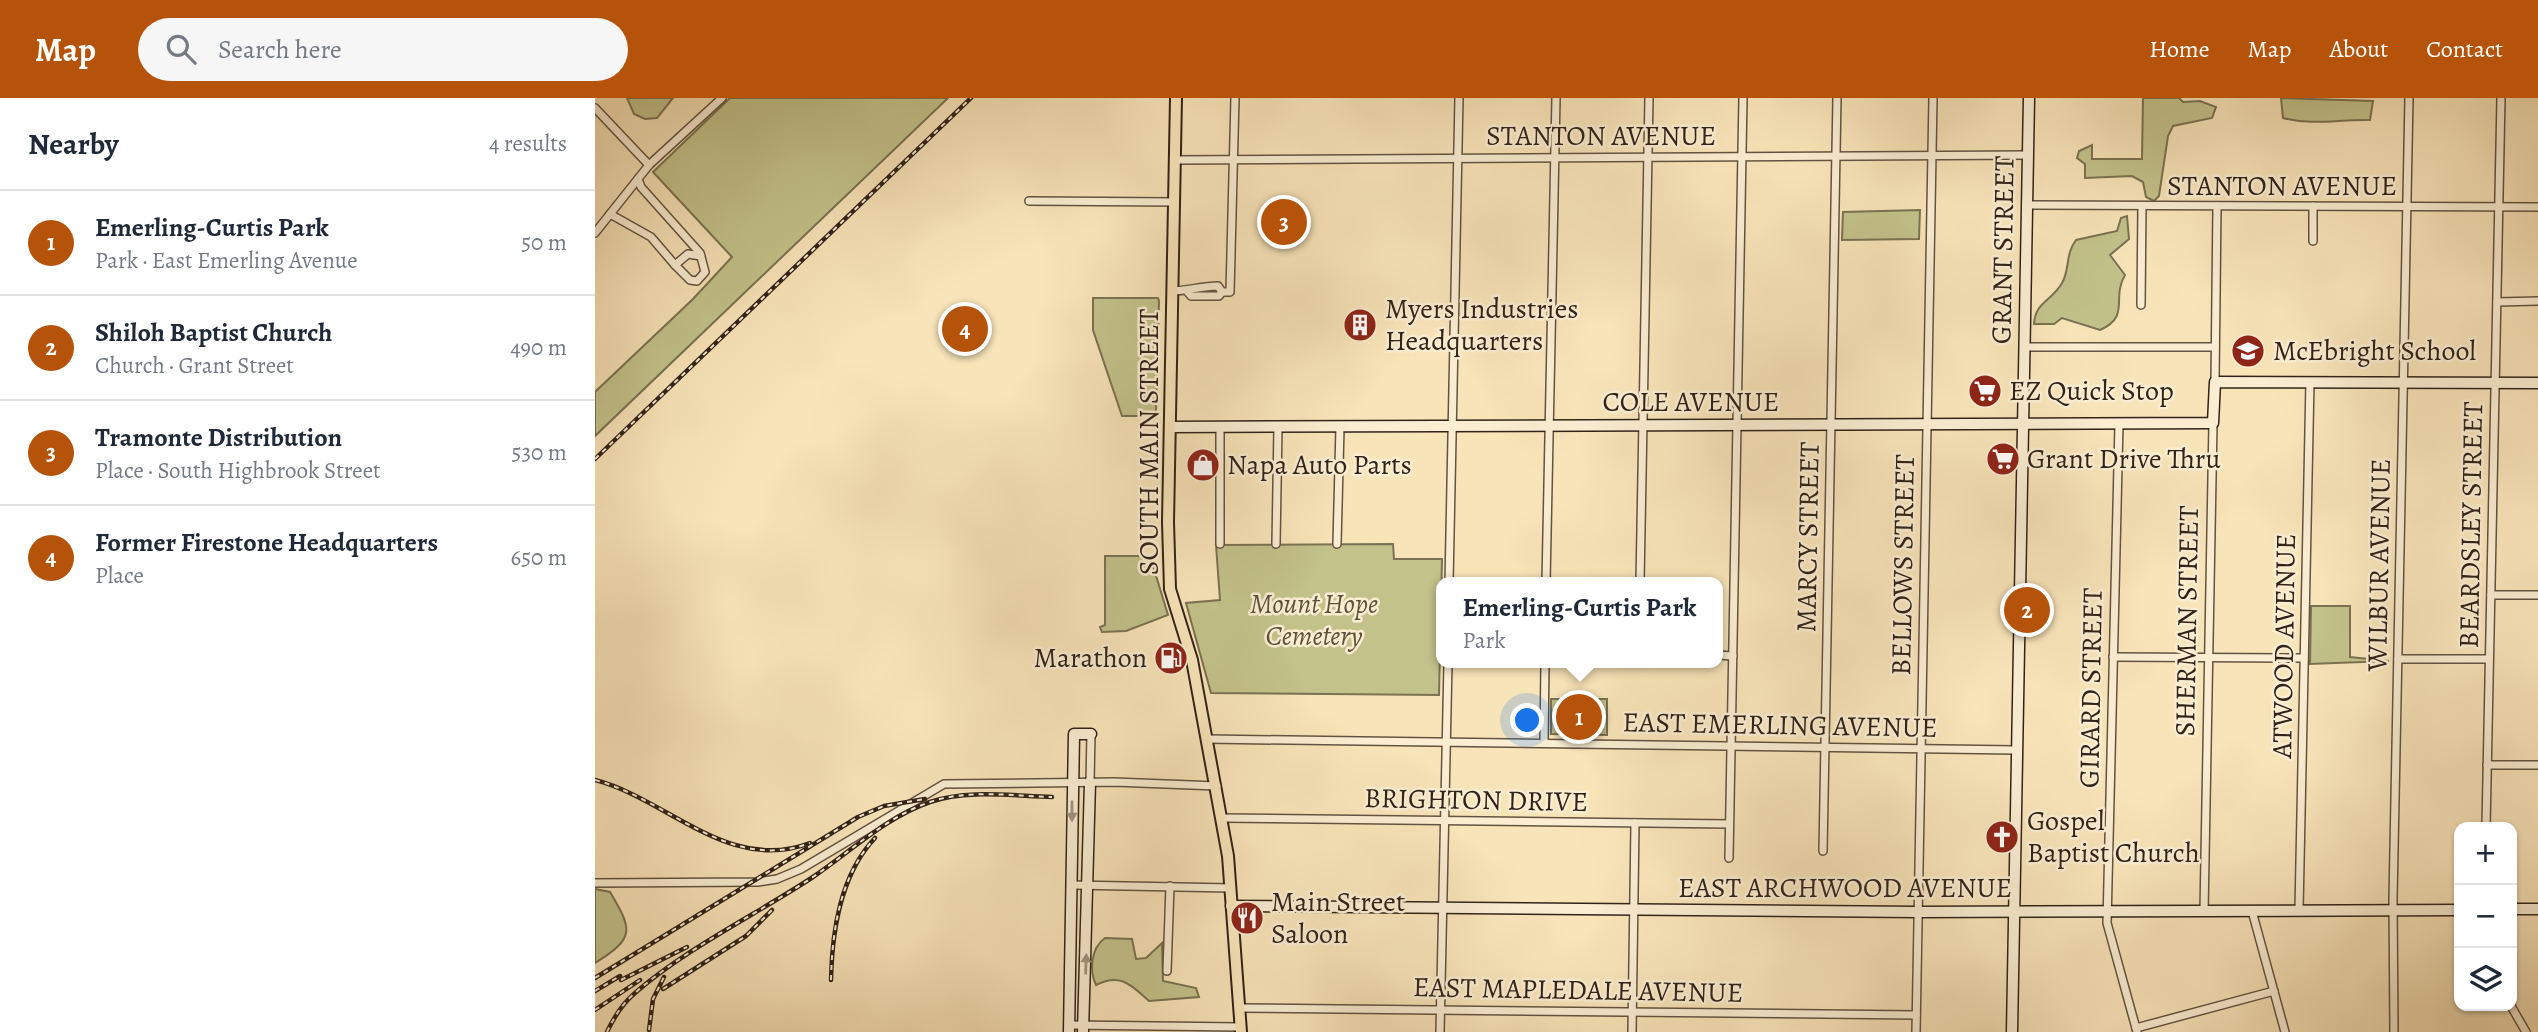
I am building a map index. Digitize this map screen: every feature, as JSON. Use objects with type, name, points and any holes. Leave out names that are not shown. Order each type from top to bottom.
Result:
[{"type":"main road","name":"SOUTH MAIN STREET","points":[[1175,98],[1170,589],[1192,660],[1217,786],[1231,888],[1241,1030]]},
{"type":"street","points":[[595,233],[649,165],[722,98]]},
{"type":"street","points":[[1172,291],[1187,291],[1191,296],[1219,296],[1226,292],[1235,98]]},
{"type":"street","points":[[1449,577],[1459,98]]},
{"type":"street","points":[[1546,577],[1556,98]]},
{"type":"street","points":[[1640,577],[1649,98]]},
{"type":"street","points":[[1729,858],[1743,98]]},
{"type":"street","name":"MARCY STREET","points":[[1823,850],[1837,98]]},
{"type":"street","name":"BELLOWS STREET","points":[[1916,1032],[1933,98]]},
{"type":"street","name":"GRANT STREET","points":[[2012,1032],[2029,98]]},
{"type":"street","name":"WILBUR AVENUE","points":[[2394,1032],[2393,910],[2409,98]]},
{"type":"street","name":"BEARDSLEY STREET","points":[[2486,822],[2501,98]]},
{"type":"street","points":[[595,108],[649,165]]},
{"type":"street","name":"STANTON AVENUE","points":[[1175,160],[2028,155]]},
{"type":"street","points":[[610,214],[651,237],[683,276],[697,281],[705,272],[701,256],[641,187],[638,178]]},
{"type":"street","points":[[1029,201],[1174,202]]},
{"type":"street","name":"STANTON AVENUE","points":[[2027,205],[2538,207]]},
{"type":"street","points":[[2141,304],[2142,206]]},
{"type":"street","name":"SHERMAN STREET","points":[[2204,912],[2217,206]]},
{"type":"street","points":[[2313,206],[2313,241]]},
{"type":"street","points":[[675,265],[688,254],[701,256]]},
{"type":"street","points":[[2497,302],[2538,301]]},
{"type":"street","points":[[2024,347],[2214,346]]},
{"type":"street","points":[[2215,382],[2538,383]]},
{"type":"street","name":"ATWOOD AVENUE","points":[[2299,910],[2310,382]]},
{"type":"street","name":"COLE AVENUE","points":[[1170,427],[2213,423]]},
{"type":"street","name":"GIRARD STREET","points":[[2119,424],[2107,923],[2137,1030]]},
{"type":"street","points":[[1220,427],[1220,544]]},
{"type":"street","points":[[1276,544],[1279,427]]},
{"type":"street","points":[[1337,544],[1341,427]]},
{"type":"street","points":[[2491,595],[2538,596]]},
{"type":"street","points":[[1723,655],[1733,656]]},
{"type":"street","points":[[2113,657],[2304,658]]},
{"type":"street","points":[[2398,659],[2489,659]]},
{"type":"street","points":[[1440,1032],[1448,668]]},
{"type":"street","points":[[1544,742],[1545,668]]},
{"type":"street","points":[[1083,1029],[1090,885],[1091,734],[1075,734],[1069,1029],[1241,1030]]},
{"type":"street","name":"EAST EMERLING AVENUE","points":[[1207,739],[2017,750]]},
{"type":"street","points":[[2487,765],[2538,765]]},
{"type":"street","points":[[595,883],[771,881],[801,869],[932,788],[950,783],[1090,782],[1217,786]]},
{"type":"street","name":"BRIGHTON DRIVE","points":[[1222,818],[1729,824]]},
{"type":"street","points":[[1632,1032],[1635,823]]},
{"type":"street","points":[[1072,885],[1231,888]]},
{"type":"street","points":[[1167,971],[1170,886]]},
{"type":"street","name":"EAST ARCHWOOD AVENUE","points":[[1231,906],[1918,912],[2454,910]]},
{"type":"street","points":[[2517,909],[2538,909]]},
{"type":"street","points":[[2252,911],[2285,1032]]},
{"type":"street","points":[[2137,1030],[2274,991]]},
{"type":"street","name":"EAST MAPLEDALE AVENUE","points":[[1239,1008],[1916,1015]]},
{"type":"street","points":[[2514,1011],[2526,1032]]},
{"type":"green space","points":[[627,98],[673,98],[657,118],[645,119],[634,114]]},
{"type":"green space","points":[[730,98],[948,98],[595,436],[595,392],[693,299],[732,257],[653,172]]},
{"type":"green space","points":[[2143,98],[2179,98],[2183,102],[2200,101],[2216,107],[2212,118],[2173,126],[2168,136],[2159,196],[2154,201],[2146,197],[2143,182],[2132,176],[2085,178],[2085,164],[2077,158],[2079,151],[2092,145],[2092,159],[2142,159]]},
{"type":"green space","points":[[2281,98],[2373,101],[2370,120],[2305,122],[2283,118]]},
{"type":"green space","points":[[1920,210],[1919,239],[1842,240],[1843,212]]},
{"type":"green space","points":[[2127,216],[2129,239],[2110,255],[2125,275],[2115,319],[2100,330],[2062,318],[2054,324],[2034,324],[2037,311],[2062,283],[2070,251],[2076,240],[2117,231],[2121,218]]},
{"type":"green space","points":[[1093,298],[1158,298],[1156,410],[1151,416],[1122,416],[1093,330]]},
{"type":"green space","name":"Mount Hope Cemetery","points":[[1393,544],[1394,559],[1442,559],[1442,577],[1436,577],[1436,668],[1440,668],[1439,695],[1211,693],[1186,603],[1220,600],[1216,545]]},
{"type":"green space","points":[[1105,556],[1150,556],[1168,615],[1126,631],[1102,632],[1100,627],[1105,625]]},
{"type":"green space","points":[[2311,606],[2350,606],[2350,657],[2389,661],[2310,664]]},
{"type":"green space","points":[[1551,699],[1607,699],[1607,735],[1551,734]]},
{"type":"green space","points":[[595,889],[610,892],[623,915],[626,932],[618,947],[595,963]]},
{"type":"green space","points":[[1105,938],[1132,939],[1136,959],[1146,958],[1162,943],[1163,981],[1196,988],[1199,997],[1149,1001],[1119,980],[1096,985],[1092,973],[1094,953]]},
{"type":"railway","points":[[595,459],[971,98]]},
{"type":"railway","points":[[595,780],[622,789],[726,842],[753,849],[781,850],[810,843]]},
{"type":"railway","points":[[607,1032],[626,1002],[655,977],[813,877],[898,817],[930,802],[959,796],[990,794],[1052,797]]},
{"type":"railway","points":[[595,978],[858,817],[884,806],[925,799]]},
{"type":"railway","points":[[831,980],[833,942],[840,904],[853,869],[875,838]]},
{"type":"railway","points":[[663,989],[746,936],[772,910]]},
{"type":"railway","points":[[621,980],[687,947]]},
{"type":"railway","points":[[595,991],[620,976]]},
{"type":"railway","points":[[649,1030],[653,999],[664,977]]},
{"type":"railway","points":[[595,1010],[640,980]]},
{"type":"place","name":"Tramonte Distribution","points":[[1284,222]]},
{"type":"place","name":"Myers Industries Headquarters","points":[[1360,325]]},
{"type":"place","name":"Former Firestone Headquarters","points":[[965,329]]},
{"type":"place","name":"McEbright School","points":[[2248,351]]},
{"type":"place","name":"EZ Quick Stop","points":[[1985,391]]},
{"type":"place","name":"Grant Drive Thru","points":[[2003,459]]},
{"type":"place","name":"Napa Auto Parts","points":[[1203,465]]},
{"type":"place","name":"Shiloh Baptist Church","points":[[2027,610]]},
{"type":"place","name":"Marathon","points":[[1171,658]]},
{"type":"place","name":"Emerling-Curtis Park","points":[[1579,717]]},
{"type":"place","name":"Gospel Baptist Church","points":[[2002,837]]},
{"type":"place","name":"Main Street Saloon","points":[[1247,918]]}]
